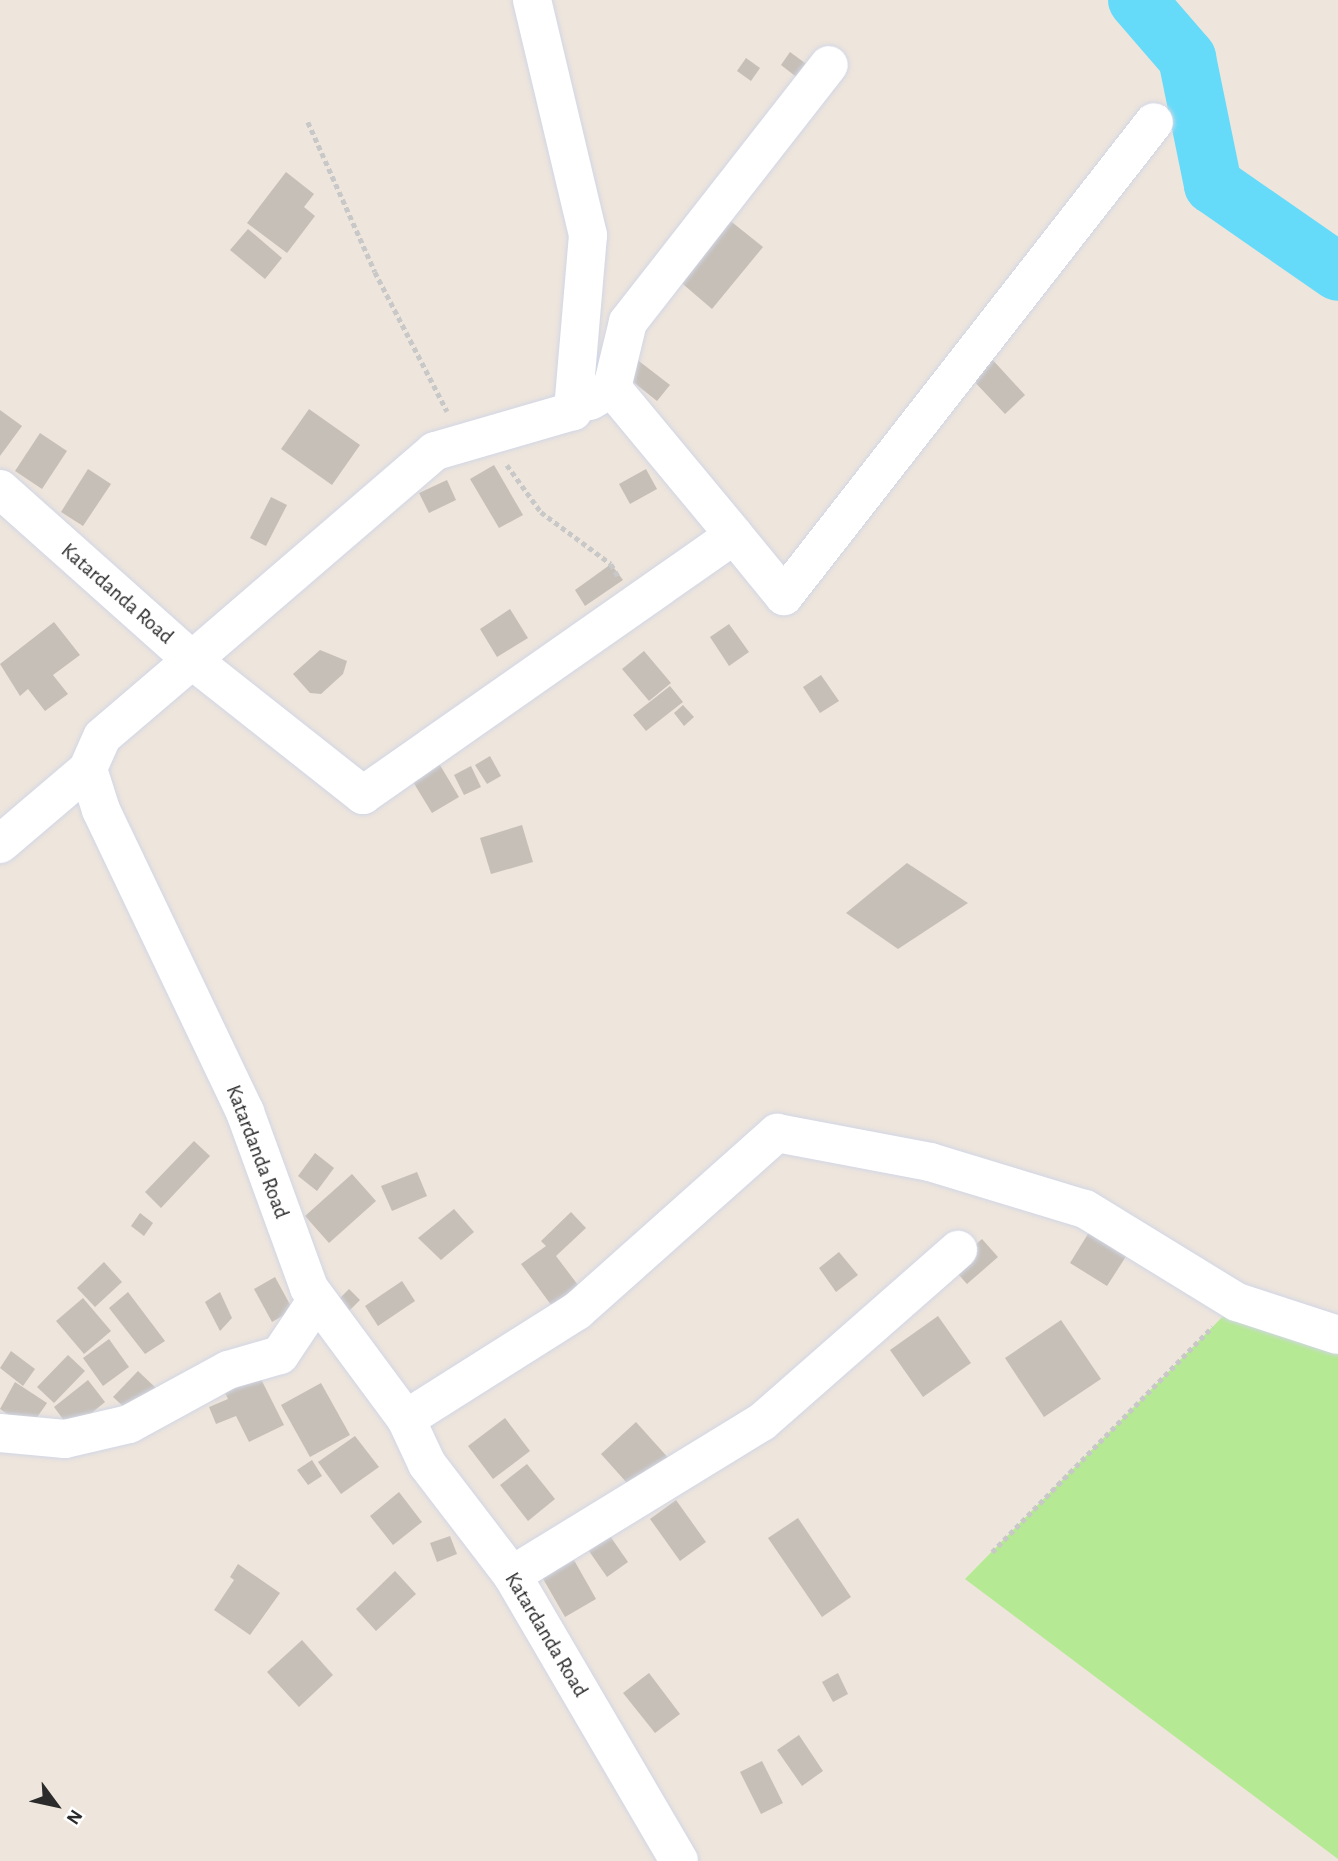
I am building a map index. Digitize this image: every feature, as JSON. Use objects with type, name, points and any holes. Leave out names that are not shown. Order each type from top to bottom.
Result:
[{"type":"street","points":[[532,0],[588,235],[573,411]]},
{"type":"street","points":[[734,535],[363,795],[192,660],[435,451],[573,411],[612,388],[628,322],[829,65]]},
{"type":"street","points":[[612,388],[784,596],[1154,122]]},
{"type":"street","name":"Katardanda Road","points":[[0,489],[192,660],[102,737],[88,769],[101,810],[142,902],[245,1112],[317,1301],[405,1419],[427,1464],[512,1575],[679,1861]]},
{"type":"street","points":[[0,844],[88,769]]},
{"type":"street","points":[[405,1419],[577,1311],[778,1133],[930,1162],[1085,1209],[1237,1302],[1338,1335]]},
{"type":"street","points":[[512,1575],[762,1422],[958,1250]]},
{"type":"street","points":[[0,1433],[65,1439],[129,1424],[228,1370],[280,1354],[317,1301]]},
{"type":"path","points":[[307,122],[375,272],[475,439],[541,512],[611,564],[635,604]]},
{"type":"path","points":[[992,1552],[1237,1302]]},
{"type":"green space","points":[[1237,1302],[1338,1334],[1338,1859],[965,1579]]},
{"type":"building","points":[[790,52],[809,66],[799,79],[781,65]]},
{"type":"building","points":[[746,58],[760,68],[751,81],[737,71]]},
{"type":"building","points":[[286,172],[314,194],[304,207],[315,216],[287,253],[247,223]]},
{"type":"building","points":[[728,219],[763,247],[712,309],[677,279]]},
{"type":"building","points":[[248,229],[282,258],[265,279],[230,250]]},
{"type":"building","points":[[990,357],[1025,395],[1005,414],[970,377]]},
{"type":"building","points":[[635,358],[670,385],[657,401],[623,374]]},
{"type":"building","points":[[309,409],[360,445],[332,485],[281,449]]},
{"type":"building","points":[[0,410],[22,426],[0,456]]},
{"type":"building","points":[[40,433],[67,451],[42,489],[15,471]]},
{"type":"building","points":[[494,465],[523,515],[499,528],[470,479]]},
{"type":"building","points":[[88,469],[111,484],[83,526],[61,512]]},
{"type":"building","points":[[646,469],[657,489],[630,504],[619,484]]},
{"type":"building","points":[[447,480],[456,500],[429,513],[419,493]]},
{"type":"building","points":[[271,497],[287,505],[266,546],[250,538]]},
{"type":"building","points":[[611,564],[623,580],[585,606],[575,590]]},
{"type":"building","points":[[510,609],[528,638],[497,657],[480,629]]},
{"type":"building","points":[[54,622],[80,655],[53,675],[68,694],[45,711],[28,689],[20,696],[0,664]]},
{"type":"building","points":[[729,624],[749,652],[729,666],[710,637]]},
{"type":"building","points":[[320,650],[347,661],[343,674],[321,694],[310,693],[293,674]]},
{"type":"building","points":[[644,651],[671,683],[649,701],[622,669]]},
{"type":"building","points":[[821,675],[839,701],[820,713],[803,687]]},
{"type":"building","points":[[670,686],[683,702],[646,731],[633,715]]},
{"type":"building","points":[[683,705],[694,717],[684,726],[674,713]]},
{"type":"building","points":[[434,755],[459,797],[432,813],[407,772]]},
{"type":"building","points":[[490,756],[501,776],[487,784],[475,765]]},
{"type":"building","points":[[471,766],[481,787],[464,795],[454,775]]},
{"type":"building","points":[[522,825],[533,862],[491,874],[480,838]]},
{"type":"building","points":[[907,863],[968,903],[898,949],[846,913]]},
{"type":"building","points":[[194,1141],[210,1156],[161,1208],[145,1192]]},
{"type":"building","points":[[315,1153],[334,1168],[317,1191],[298,1176]]},
{"type":"building","points":[[417,1172],[427,1196],[392,1211],[381,1186]]},
{"type":"building","points":[[352,1174],[376,1201],[329,1243],[305,1216]]},
{"type":"building","points":[[454,1209],[474,1232],[441,1260],[418,1238]]},
{"type":"building","points":[[571,1212],[586,1228],[556,1256],[584,1293],[557,1313],[521,1264],[546,1246],[541,1241]]},
{"type":"building","points":[[140,1213],[153,1223],[144,1236],[131,1226]]},
{"type":"building","points":[[1096,1221],[1134,1244],[1107,1286],[1070,1263]]},
{"type":"building","points":[[982,1239],[998,1257],[967,1284],[951,1266]]},
{"type":"building","points":[[839,1252],[858,1275],[836,1292],[819,1268]]},
{"type":"building","points":[[104,1262],[122,1282],[95,1307],[77,1288]]},
{"type":"building","points":[[275,1277],[293,1310],[272,1322],[254,1289]]},
{"type":"building","points":[[402,1281],[415,1301],[378,1326],[365,1306]]},
{"type":"building","points":[[349,1289],[360,1300],[347,1313],[336,1302]]},
{"type":"building","points":[[128,1292],[165,1341],[145,1354],[109,1308]]},
{"type":"building","points":[[220,1292],[232,1318],[220,1331],[205,1302]]},
{"type":"building","points":[[83,1298],[111,1331],[84,1354],[56,1321]]},
{"type":"building","points":[[938,1316],[971,1363],[923,1397],[890,1350]]},
{"type":"building","points":[[1061,1320],[1101,1379],[1044,1417],[1005,1358]]},
{"type":"building","points":[[109,1339],[129,1367],[103,1386],[83,1358]]},
{"type":"building","points":[[11,1351],[35,1369],[23,1386],[0,1368]]},
{"type":"building","points":[[68,1355],[85,1371],[54,1403],[37,1387]]},
{"type":"building","points":[[138,1371],[160,1392],[136,1418],[113,1397]]},
{"type":"building","points":[[258,1373],[284,1425],[249,1442],[236,1416],[216,1424],[209,1407],[228,1399],[224,1391]]},
{"type":"building","points":[[88,1380],[105,1402],[71,1430],[54,1407]]},
{"type":"building","points":[[15,1382],[47,1403],[29,1429],[0,1409]]},
{"type":"building","points":[[321,1383],[350,1435],[310,1457],[281,1405]]},
{"type":"building","points":[[505,1418],[530,1451],[493,1479],[468,1446]]},
{"type":"building","points":[[636,1422],[671,1461],[636,1493],[601,1454]]},
{"type":"building","points":[[355,1436],[379,1467],[341,1494],[318,1462]]},
{"type":"building","points":[[312,1460],[322,1476],[308,1485],[297,1470]]},
{"type":"building","points":[[527,1464],[555,1499],[528,1521],[500,1485]]},
{"type":"building","points":[[399,1492],[422,1522],[393,1545],[370,1516]]},
{"type":"building","points":[[676,1500],[706,1542],[680,1561],[650,1519]]},
{"type":"building","points":[[798,1518],[851,1597],[822,1617],[768,1538]]},
{"type":"building","points":[[450,1536],[457,1554],[437,1562],[430,1543]]},
{"type":"building","points":[[610,1536],[628,1562],[607,1577],[589,1551]]},
{"type":"building","points":[[574,1560],[596,1599],[565,1617],[542,1577]]},
{"type":"building","points":[[238,1564],[280,1593],[250,1635],[214,1610],[234,1580],[230,1577]]},
{"type":"building","points":[[395,1571],[416,1594],[376,1631],[356,1609]]},
{"type":"building","points":[[302,1640],[333,1675],[299,1707],[267,1672]]},
{"type":"building","points":[[649,1673],[680,1714],[655,1733],[623,1693]]},
{"type":"building","points":[[838,1673],[848,1694],[833,1702],[822,1682]]},
{"type":"building","points":[[799,1735],[823,1771],[802,1786],[777,1750]]},
{"type":"building","points":[[762,1761],[783,1803],[761,1814],[740,1772]]},
{"type":"waterway","points":[[1137,0],[1187,58],[1213,185],[1338,272]]}]
